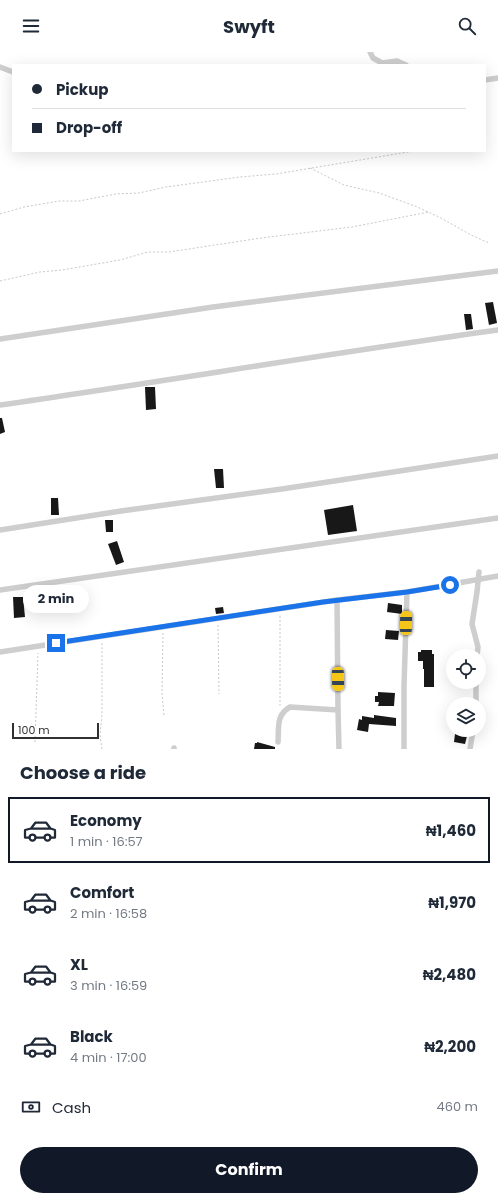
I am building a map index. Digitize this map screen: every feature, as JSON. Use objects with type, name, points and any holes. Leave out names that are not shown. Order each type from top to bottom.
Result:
[{"type":"street","points":[[370,52],[373,58],[382,64],[397,61],[404,64]]},
{"type":"street","points":[[0,67],[12,72]]},
{"type":"street","points":[[486,80],[498,78]]},
{"type":"street","points":[[0,339],[213,307],[498,271]]},
{"type":"street","points":[[0,405],[498,330]]},
{"type":"street","points":[[0,530],[498,456]]},
{"type":"street","points":[[0,590],[498,518]]},
{"type":"street","points":[[478,649],[472,624],[479,572]]},
{"type":"street","points":[[0,652],[337,600],[407,592],[498,576]]},
{"type":"street","points":[[404,749],[404,686],[407,592]]},
{"type":"street","points":[[337,600],[339,749]]},
{"type":"street","points":[[278,742],[280,718],[283,711],[290,707],[338,710]]},
{"type":"street","points":[[470,749],[472,737]]},
{"type":"path","points":[[0,214],[24,207],[59,201],[79,201],[166,187],[240,177],[276,174],[408,152]]},
{"type":"path","points":[[309,168],[344,185],[379,193],[429,212],[489,243]]},
{"type":"path","points":[[0,281],[40,272],[62,270],[120,260],[148,252],[170,252],[261,238],[352,227],[429,212]]},
{"type":"path","points":[[280,609],[280,707]]},
{"type":"path","points":[[218,618],[220,694]]},
{"type":"path","points":[[163,627],[162,693],[164,716]]},
{"type":"path","points":[[102,636],[102,715],[100,735],[102,749]]},
{"type":"path","points":[[34,742],[38,646]]},
{"type":"building","points":[[493,302],[497,323],[489,325],[485,303]]},
{"type":"building","points":[[464,314],[471,314],[473,329],[466,330]]},
{"type":"building","points":[[145,387],[155,387],[156,409],[146,410]]},
{"type":"building","points":[[0,418],[2,418],[5,432],[0,434]]},
{"type":"building","points":[[214,469],[223,469],[224,488],[216,488]]},
{"type":"building","points":[[51,498],[58,498],[59,515],[51,515]]},
{"type":"building","points":[[353,505],[357,531],[328,535],[324,510]]},
{"type":"building","points":[[105,520],[113,520],[113,532],[106,532]]},
{"type":"building","points":[[117,541],[124,562],[116,565],[108,544]]},
{"type":"building","points":[[13,597],[23,597],[25,617],[14,618]]},
{"type":"building","points":[[388,603],[402,605],[402,614],[387,612]]},
{"type":"building","points":[[223,607],[224,613],[216,614],[215,608]]},
{"type":"building","points":[[386,630],[399,631],[398,640],[385,639]]},
{"type":"building","points":[[421,650],[432,650],[432,654],[434,654],[434,687],[424,687],[423,661],[418,661],[418,652],[421,652]]},
{"type":"building","points":[[378,692],[395,693],[394,706],[378,706],[379,702],[375,702],[375,696],[378,696]]},
{"type":"building","points":[[374,715],[396,718],[396,726],[369,724],[368,732],[357,730],[359,719],[362,720],[362,716],[374,718]]},
{"type":"building","points":[[455,737],[467,737],[465,744],[454,742]]},
{"type":"building","points":[[257,742],[275,747],[275,749],[254,749],[255,743]]},
{"type":"route","points":[[56,643],[323,602],[407,592],[450,585]]}]
